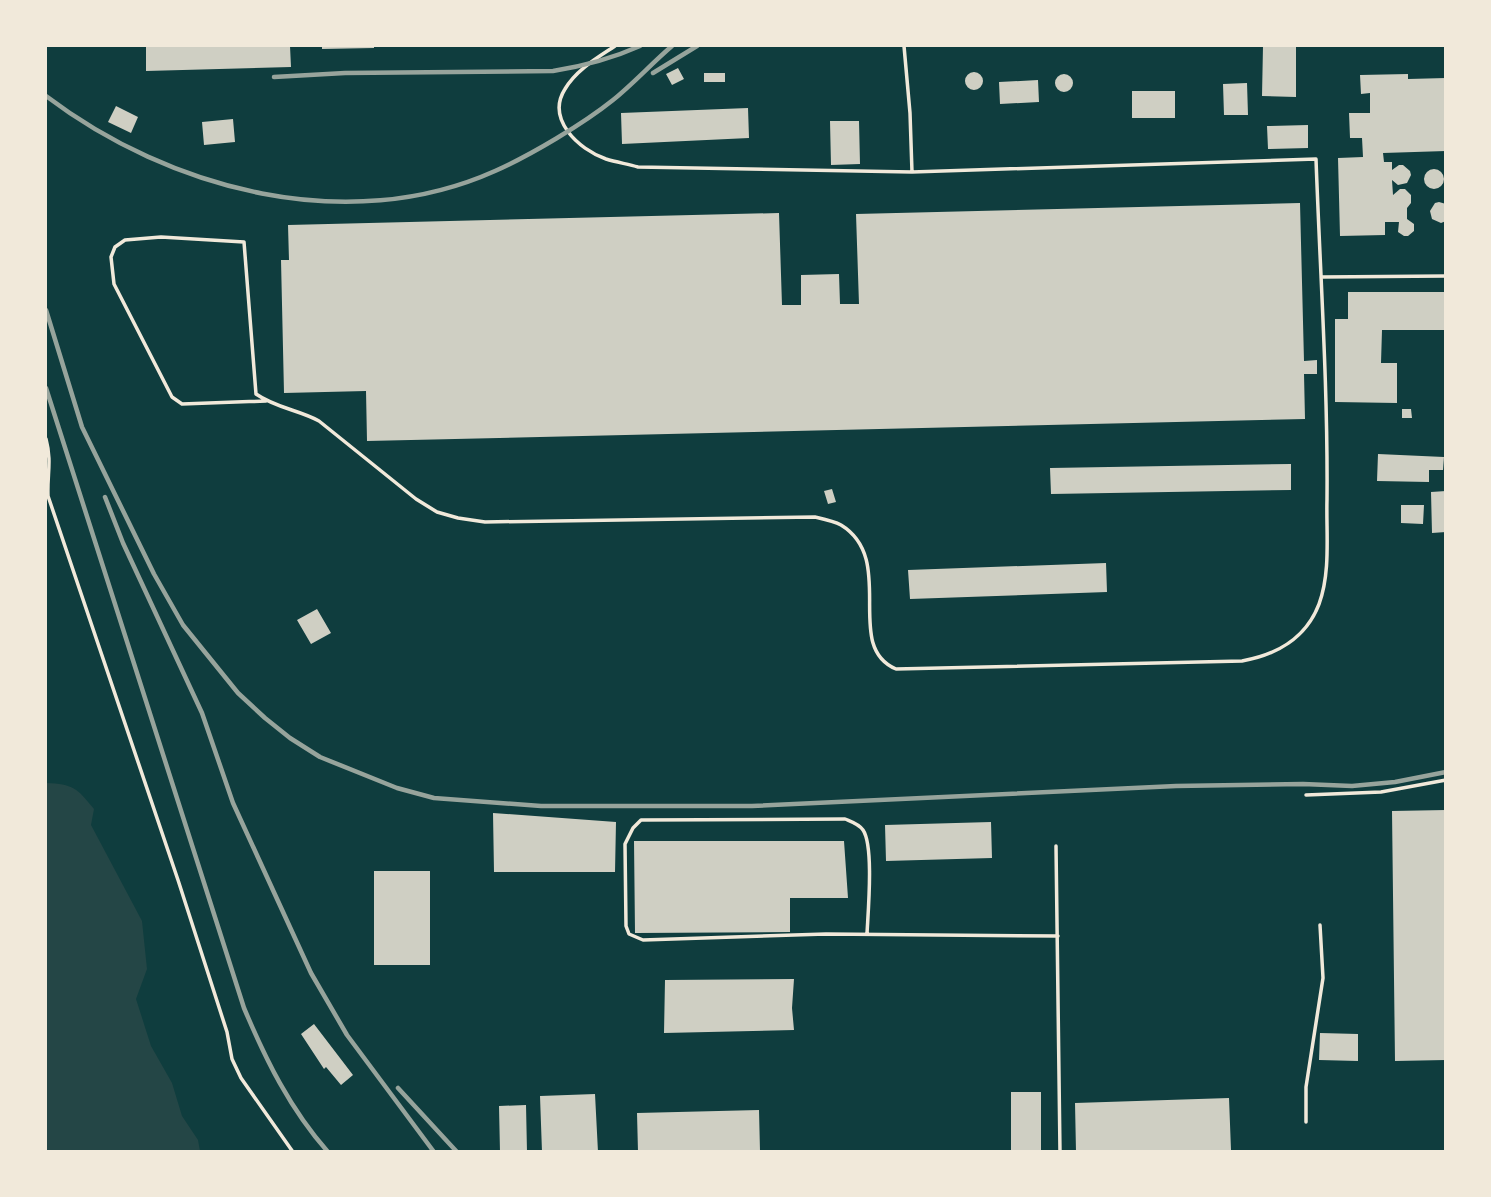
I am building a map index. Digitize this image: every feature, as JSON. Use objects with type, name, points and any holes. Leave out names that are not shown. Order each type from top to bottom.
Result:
[{"type":"lane","points":[[266,401],[182,404],[172,397],[114,284],[111,257],[115,247],[125,240],[161,237],[244,242],[256,394],[283,409],[306,414],[319,421],[416,499],[437,512],[485,522],[815,517],[838,524],[850,533],[865,553],[870,568],[873,645],[883,661],[897,669],[1242,661],[1276,652],[1302,632],[1320,603],[1325,580],[1327,454],[1316,159],[912,172],[638,167],[604,158],[585,147],[567,131],[558,113],[565,88],[585,66],[615,46]]},
{"type":"lane","points":[[904,46],[912,172]]},
{"type":"lane","points":[[1321,277],[1446,276]]},
{"type":"lane","points":[[46,439],[51,463],[47,477],[48,496],[173,867],[226,1032],[232,1059],[241,1078],[293,1152]]},
{"type":"lane","points":[[1306,795],[1381,792],[1446,780]]},
{"type":"lane","points":[[867,934],[869,844],[863,829],[855,823],[845,819],[641,820],[628,835],[625,844],[626,926],[629,934],[643,940],[867,934],[1058,936]]},
{"type":"lane","points":[[1056,846],[1060,1152]]},
{"type":"lane","points":[[1306,1122],[1306,1087],[1323,978],[1320,925]]},
{"type":"shaded area","points":[[46,783],[74,789],[94,809],[91,825],[142,921],[147,969],[136,999],[151,1046],[172,1083],[182,1116],[198,1140],[200,1151],[46,1151]]},
{"type":"building","points":[[146,46],[290,46],[291,67],[146,71]]},
{"type":"building","points":[[322,46],[374,46],[374,48],[322,49]]},
{"type":"building","points":[[1263,46],[1296,46],[1296,97],[1262,96]]},
{"type":"building","points":[[678,68],[684,79],[672,85],[666,74]]},
{"type":"building","points":[[974,72],[980,75],[983,81],[980,87],[974,90],[968,87],[965,81],[968,75]]},
{"type":"building","points":[[704,73],[725,73],[725,82],[704,82]]},
{"type":"building","points":[[1064,74],[1070,77],[1073,83],[1070,89],[1064,92],[1058,89],[1055,83],[1058,77]]},
{"type":"building","points":[[1408,74],[1408,79],[1446,78],[1446,151],[1383,153],[1384,162],[1392,162],[1392,170],[1403,165],[1410,171],[1407,183],[1398,185],[1392,180],[1393,195],[1400,189],[1405,189],[1411,195],[1407,219],[1414,224],[1414,231],[1404,236],[1398,232],[1399,222],[1385,222],[1385,235],[1340,236],[1338,158],[1363,157],[1362,138],[1350,138],[1349,113],[1370,113],[1370,93],[1361,94],[1360,75]]},
{"type":"building","points":[[1038,80],[1039,102],[1000,104],[999,82]]},
{"type":"building","points":[[1247,83],[1248,115],[1224,115],[1223,84]]},
{"type":"building","points":[[1132,91],[1175,91],[1175,118],[1132,118]]},
{"type":"building","points":[[116,106],[138,117],[131,133],[108,122]]},
{"type":"building","points":[[748,108],[749,138],[622,144],[621,113]]},
{"type":"building","points":[[233,119],[235,142],[204,145],[202,122]]},
{"type":"building","points":[[830,121],[859,121],[860,164],[831,165]]},
{"type":"building","points":[[1308,125],[1308,148],[1268,149],[1267,126]]},
{"type":"building","points":[[1434,169],[1441,172],[1444,179],[1441,186],[1434,189],[1427,186],[1424,179],[1427,172]]},
{"type":"building","points":[[1300,203],[1304,361],[1317,360],[1317,374],[1304,374],[1305,419],[367,441],[366,391],[284,393],[281,260],[289,260],[288,225],[779,213],[782,305],[801,305],[801,275],[839,274],[840,304],[859,304],[856,214]]},
{"type":"building","points":[[1435,203],[1446,204],[1446,221],[1441,223],[1432,219],[1430,211]]},
{"type":"building","points":[[1348,292],[1446,292],[1446,330],[1382,330],[1381,363],[1397,363],[1397,403],[1335,402],[1335,319],[1348,319]]},
{"type":"building","points":[[1402,409],[1411,409],[1412,418],[1402,418]]},
{"type":"building","points":[[1378,454],[1444,457],[1443,470],[1429,470],[1429,482],[1377,481]]},
{"type":"building","points":[[1291,464],[1291,490],[1051,494],[1050,468]]},
{"type":"building","points":[[832,489],[836,502],[828,504],[824,491]]},
{"type":"building","points":[[1446,491],[1446,532],[1432,533],[1431,492]]},
{"type":"building","points":[[1401,505],[1424,505],[1423,524],[1401,523]]},
{"type":"building","points":[[1106,563],[1107,592],[910,599],[908,570]]},
{"type":"building","points":[[317,609],[331,633],[311,644],[297,620]]},
{"type":"building","points":[[1446,810],[1446,1060],[1395,1061],[1392,811]]},
{"type":"building","points":[[493,813],[616,822],[615,872],[494,872]]},
{"type":"building","points":[[991,822],[992,858],[886,861],[885,825]]},
{"type":"building","points":[[634,841],[844,841],[848,898],[790,898],[790,932],[635,933]]},
{"type":"building","points":[[374,871],[430,871],[430,965],[374,965]]},
{"type":"building","points":[[794,979],[794,1030],[664,1033],[665,980]]},
{"type":"building","points":[[314,1024],[353,1075],[341,1085],[326,1067],[324,1069],[301,1034]]},
{"type":"building","points":[[1320,1033],[1358,1034],[1358,1061],[1319,1060]]},
{"type":"building","points":[[1011,1092],[1041,1092],[1041,1152],[1011,1152]]},
{"type":"building","points":[[595,1094],[598,1152],[542,1152],[540,1096]]},
{"type":"building","points":[[1229,1098],[1231,1150],[1076,1152],[1075,1103]]},
{"type":"building","points":[[526,1105],[527,1152],[500,1152],[499,1106]]},
{"type":"building","points":[[759,1110],[760,1151],[638,1152],[637,1113]]},
{"type":"railway","points":[[274,77],[345,73],[553,71],[597,62],[640,46]]},
{"type":"railway","points":[[46,96],[95,129],[148,157],[204,178],[262,193],[321,201],[380,200],[439,191],[495,171],[524,157],[601,109],[672,46]]},
{"type":"railway","points":[[653,73],[697,46]]},
{"type":"railway","points":[[46,310],[82,427],[154,574],[183,625],[238,693],[290,738],[320,757],[397,788],[434,798],[541,806],[752,806],[1176,786],[1352,786],[1395,782],[1446,772]]},
{"type":"railway","points":[[46,388],[244,1008],[280,1083],[302,1119],[328,1152]]},
{"type":"railway","points":[[105,497],[123,543],[202,713],[233,803],[311,973],[347,1035],[434,1152]]},
{"type":"railway","points":[[398,1088],[457,1152]]}]
